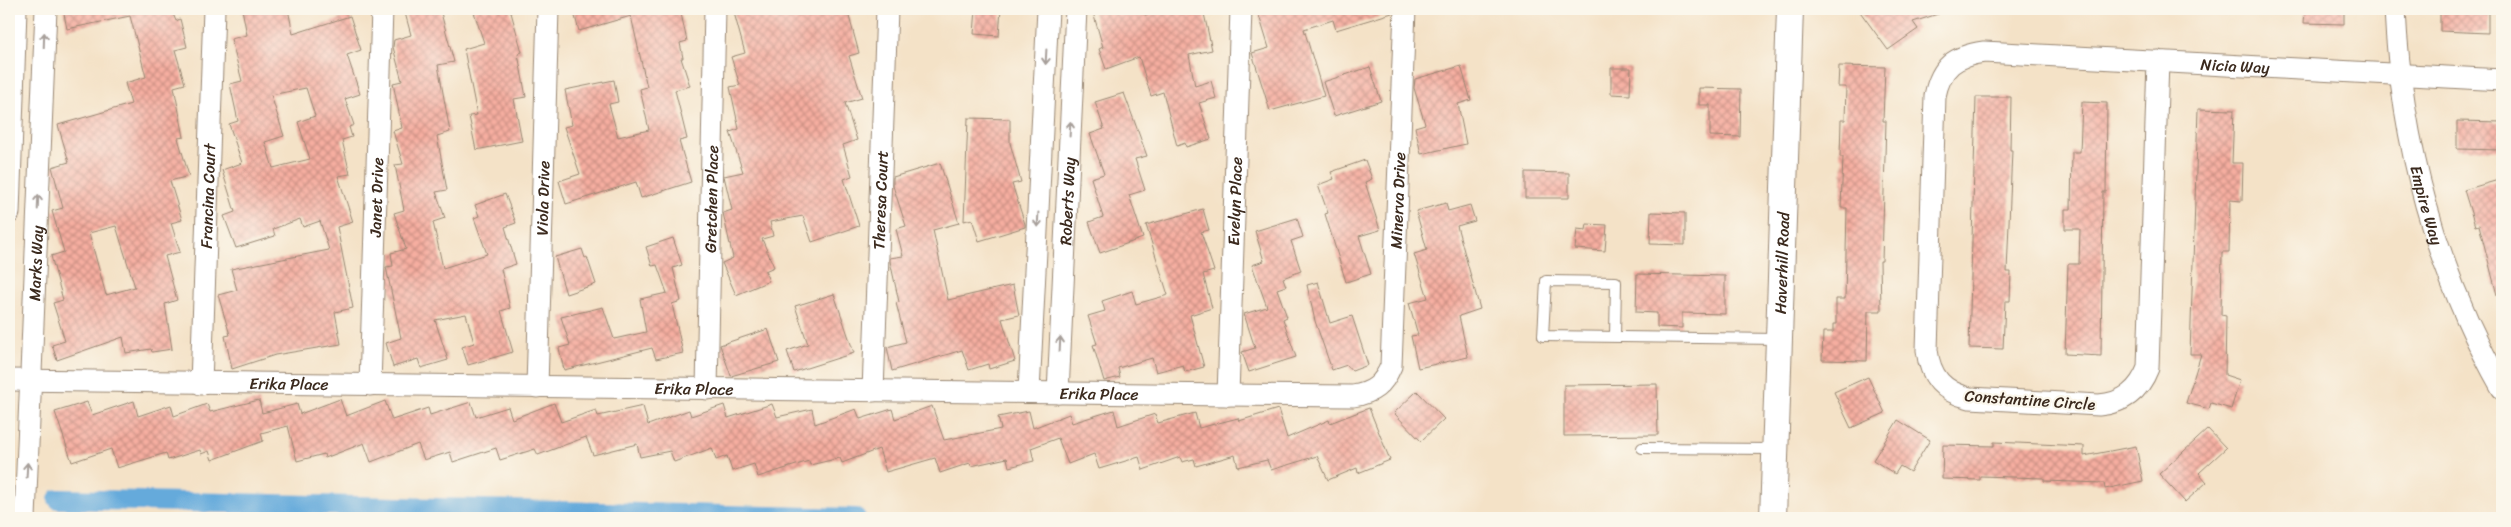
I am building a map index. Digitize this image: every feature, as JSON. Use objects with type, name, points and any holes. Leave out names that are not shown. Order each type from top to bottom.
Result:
[{"type":"street","name":"Marks Way","points":[[9,213],[16,9]]},
{"type":"street","name":"Marks Way","points":[[25,518],[46,9]]},
{"type":"street","name":"Francina Court","points":[[201,384],[214,9]]},
{"type":"street","name":"Janet Drive","points":[[370,385],[382,9]]},
{"type":"street","name":"Viola Drive","points":[[537,387],[548,9]]},
{"type":"street","name":"Gretchen Place","points":[[706,389],[715,9]]},
{"type":"street","name":"Theresa Court","points":[[873,391],[887,9]]},
{"type":"street","name":"Roberts Way","points":[[1030,392],[1048,9]]},
{"type":"street","name":"Roberts Way","points":[[1058,393],[1076,9]]},
{"type":"street","name":"Evelyn Place","points":[[1228,395],[1241,9]]},
{"type":"street","name":"Minerva Drive","points":[[1377,388],[1386,378],[1391,366],[1405,9]]},
{"type":"street","name":"Haverhill Road","points":[[1774,518],[1778,339],[1790,9]]},
{"type":"street","name":"Empire Way","points":[[2395,9],[2400,74],[2408,134],[2419,183],[2439,250],[2461,306],[2502,388]]},
{"type":"street","name":"Nicia Way","points":[[1967,54],[1984,52],[2502,80]]},
{"type":"street","name":"Constantine Circle","points":[[1967,54],[1956,60],[1945,70],[1938,82],[1935,96],[1928,364],[1934,377],[1956,395],[1970,398],[2099,405],[2113,404],[2133,393],[2142,382],[2148,368],[2158,61]]},
{"type":"street","name":"Erika Place","points":[[9,380],[201,384],[1353,396],[1366,394],[1377,388]]},
{"type":"lane","points":[[1614,337],[1616,282],[1546,281],[1543,336],[1614,337],[1778,339]]},
{"type":"lane","points":[[1642,448],[1775,449]]},
{"type":"building","points":[[63,9],[171,9],[176,21],[180,19],[187,47],[175,50],[185,84],[174,87],[184,137],[178,138],[189,176],[170,181],[182,220],[171,223],[180,252],[165,256],[177,300],[165,304],[172,349],[152,352],[151,349],[126,353],[123,337],[57,360],[52,345],[65,341],[53,303],[63,300],[51,256],[64,252],[52,211],[63,208],[52,167],[69,162],[58,125],[131,104],[125,83],[146,77],[130,16],[67,29]],"holes":[[[116,226],[135,287],[106,295],[89,233]]]},
{"type":"building","points":[[242,9],[288,9],[293,34],[350,16],[361,50],[347,55],[360,94],[345,99],[354,125],[349,127],[352,137],[342,140],[350,174],[338,176],[353,222],[337,227],[353,308],[335,312],[341,344],[275,355],[232,369],[225,336],[230,335],[218,295],[237,290],[231,269],[329,250],[320,221],[303,227],[300,219],[273,229],[275,236],[236,248],[224,216],[235,212],[222,170],[242,163],[229,124],[238,121],[230,84],[242,81],[231,39],[247,35]],"holes":[[[306,88],[315,116],[298,122],[310,159],[273,168],[265,142],[284,136],[271,95]]]},
{"type":"building","points":[[404,9],[440,9],[454,62],[438,65],[450,132],[437,136],[447,190],[436,192],[445,218],[433,222],[443,268],[487,254],[474,218],[479,216],[475,205],[505,194],[516,223],[505,227],[516,264],[501,269],[510,308],[501,311],[513,352],[468,365],[462,347],[474,343],[466,314],[435,320],[448,360],[421,368],[418,359],[393,367],[386,343],[401,338],[386,267],[393,266],[391,253],[406,249],[394,213],[404,210],[395,165],[403,164],[393,131],[402,128],[393,83],[402,81],[393,47],[394,40],[411,35]]},
{"type":"building","points":[[473,9],[510,9],[522,52],[518,54],[526,97],[514,99],[522,141],[476,150],[469,116],[477,115],[464,49],[484,43]]},
{"type":"building","points":[[573,9],[680,9],[687,41],[680,43],[683,58],[681,58],[690,86],[675,90],[687,139],[679,141],[691,182],[641,198],[636,182],[566,204],[559,181],[580,174],[564,127],[572,125],[565,90],[614,80],[618,102],[609,104],[618,137],[649,130],[640,89],[647,87],[631,16],[579,31]]},
{"type":"building","points":[[733,9],[847,9],[859,53],[849,56],[862,98],[845,103],[857,140],[843,145],[852,176],[844,179],[859,226],[812,242],[803,216],[770,222],[773,236],[762,239],[774,267],[765,271],[769,281],[736,295],[722,263],[733,258],[723,213],[732,210],[724,176],[743,172],[730,132],[739,129],[730,87],[740,85],[731,57],[745,53]]},
{"type":"building","points":[[976,9],[1001,9],[999,36],[974,34]]},
{"type":"building","points":[[1092,9],[1143,9],[1145,15],[1168,9],[1203,9],[1212,50],[1189,55],[1195,86],[1211,81],[1216,98],[1199,103],[1211,139],[1186,147],[1185,143],[1177,146],[1163,92],[1151,96],[1139,57],[1106,69],[1099,49],[1103,47]]},
{"type":"building","points":[[1257,9],[1392,9],[1392,13],[1336,30],[1333,20],[1304,29],[1324,96],[1270,111],[1252,53],[1269,48]]},
{"type":"building","points":[[1858,9],[1943,9],[1944,12],[1913,22],[1918,29],[1888,50]]},
{"type":"building","points":[[2305,9],[2344,9],[2344,24],[2304,23]]},
{"type":"building","points":[[2440,9],[2488,9],[2488,33],[2440,31]]},
{"type":"building","points":[[1461,66],[1471,100],[1458,104],[1466,144],[1421,154],[1415,127],[1425,124],[1414,88],[1415,79]]},
{"type":"building","points":[[1839,66],[1885,67],[1883,121],[1886,121],[1882,261],[1880,261],[1881,311],[1868,311],[1867,361],[1822,360],[1823,332],[1833,332],[1833,324],[1836,324],[1836,299],[1845,299],[1847,208],[1841,208],[1843,157],[1840,157],[1841,120],[1845,120],[1846,87],[1838,87]]},
{"type":"building","points":[[1370,67],[1381,101],[1334,116],[1323,82]]},
{"type":"building","points":[[1611,68],[1631,68],[1630,95],[1611,94]]},
{"type":"building","points":[[1699,88],[1741,89],[1740,137],[1710,136],[1710,105],[1699,105]]},
{"type":"building","points":[[1124,93],[1147,156],[1135,159],[1145,190],[1129,195],[1143,238],[1100,253],[1089,222],[1103,217],[1091,178],[1104,174],[1090,134],[1104,129],[1095,102]]},
{"type":"building","points":[[1976,97],[2011,97],[2010,150],[2012,150],[2007,272],[2011,272],[2010,301],[2005,301],[2003,349],[1969,348]]},
{"type":"building","points":[[2082,102],[2107,103],[2106,192],[2103,192],[2101,356],[2065,354],[2068,264],[2079,264],[2080,229],[2065,229],[2065,209],[2071,209],[2072,152],[2080,152]]},
{"type":"building","points":[[2198,109],[2234,110],[2232,163],[2243,163],[2242,201],[2230,200],[2229,252],[2222,252],[2221,315],[2226,316],[2225,375],[2240,380],[2231,409],[2211,403],[2209,409],[2186,403],[2201,354],[2190,354]]},
{"type":"building","points":[[968,118],[1010,119],[1010,143],[1021,182],[1012,184],[1025,224],[1025,227],[979,241],[972,219],[964,221]]},
{"type":"building","points":[[2457,121],[2502,122],[2502,150],[2457,149]]},
{"type":"building","points":[[1365,160],[1372,179],[1365,182],[1380,230],[1359,236],[1371,274],[1346,282],[1325,214],[1328,213],[1318,185],[1334,179],[1331,172]]},
{"type":"building","points":[[940,163],[959,223],[933,230],[948,300],[1013,285],[1019,315],[1002,319],[1015,361],[989,369],[988,364],[969,370],[962,350],[892,371],[887,347],[906,342],[896,303],[899,302],[890,261],[890,258],[903,256],[896,229],[906,226],[893,186],[893,177]]},
{"type":"building","points":[[1525,172],[1569,173],[1569,198],[1525,198]]},
{"type":"building","points":[[2502,179],[2502,295],[2497,295],[2479,225],[2475,226],[2464,190]]},
{"type":"building","points":[[1446,203],[1448,211],[1470,205],[1475,221],[1457,226],[1480,309],[1459,316],[1468,357],[1418,368],[1411,336],[1418,335],[1409,303],[1428,298],[1414,254],[1427,250],[1416,211]]},
{"type":"building","points":[[1203,209],[1209,230],[1201,232],[1214,271],[1203,274],[1212,308],[1190,315],[1204,367],[1185,372],[1183,365],[1156,372],[1152,358],[1118,368],[1120,377],[1104,381],[1093,345],[1097,344],[1088,316],[1105,311],[1102,301],[1132,291],[1136,304],[1168,295],[1146,225]]},
{"type":"building","points":[[1651,212],[1685,213],[1685,245],[1650,244]]},
{"type":"building","points":[[1297,218],[1303,237],[1291,241],[1301,271],[1283,278],[1286,286],[1277,289],[1287,317],[1283,319],[1296,357],[1249,372],[1242,352],[1255,348],[1244,314],[1267,307],[1252,265],[1264,261],[1255,231]]},
{"type":"building","points":[[1587,224],[1607,225],[1605,251],[1575,249],[1577,229],[1586,230]]},
{"type":"building","points":[[673,238],[682,265],[673,268],[681,301],[672,304],[683,353],[656,359],[652,348],[564,370],[559,348],[570,345],[561,317],[603,307],[614,339],[646,332],[640,299],[667,293],[657,265],[652,266],[646,247]]},
{"type":"building","points":[[582,249],[585,258],[587,257],[596,284],[566,294],[555,257]]},
{"type":"building","points":[[1637,274],[1725,276],[1725,314],[1682,313],[1682,328],[1657,327],[1657,313],[1636,312]]},
{"type":"building","points":[[1318,282],[1330,323],[1352,316],[1368,365],[1352,371],[1347,365],[1332,370],[1315,321],[1307,285]]},
{"type":"building","points":[[834,294],[854,353],[794,372],[787,351],[808,344],[795,306]]},
{"type":"building","points":[[768,329],[779,362],[731,376],[720,345]]},
{"type":"building","points":[[1868,377],[1885,413],[1851,428],[1834,392]]},
{"type":"building","points":[[1657,384],[1658,435],[1564,436],[1564,385]]},
{"type":"building","points":[[1417,391],[1444,419],[1421,441],[1394,413]]},
{"type":"building","points":[[340,399],[346,416],[385,401],[392,420],[428,408],[430,415],[471,402],[476,417],[508,407],[512,419],[554,403],[561,422],[596,410],[598,416],[643,406],[648,425],[689,410],[691,416],[724,405],[728,418],[772,404],[777,417],[812,409],[815,424],[856,409],[860,419],[892,409],[895,419],[932,406],[944,440],[1001,429],[998,417],[1029,411],[1033,428],[1069,414],[1072,423],[1114,410],[1118,426],[1155,414],[1158,423],[1195,413],[1199,428],[1238,418],[1239,421],[1278,409],[1287,438],[1329,420],[1330,423],[1369,408],[1390,460],[1358,473],[1357,468],[1328,480],[1317,456],[1271,470],[1267,460],[1238,467],[1235,455],[1196,466],[1194,459],[1182,462],[1180,457],[1143,470],[1139,457],[1099,469],[1094,454],[1068,464],[1058,438],[1031,448],[1034,461],[1009,467],[1007,458],[971,466],[970,463],[940,473],[935,458],[886,472],[879,449],[842,463],[840,458],[810,465],[809,461],[758,477],[754,464],[732,471],[727,456],[716,460],[712,448],[674,462],[670,451],[640,457],[637,444],[593,455],[586,437],[538,455],[535,449],[500,460],[496,448],[453,462],[450,452],[424,460],[418,444],[371,462],[364,443],[325,458],[324,454],[297,461],[288,426],[261,433],[263,441],[212,460],[209,451],[201,454],[200,450],[168,460],[166,453],[117,468],[111,449],[72,462],[55,412],[87,402],[92,415],[134,401],[138,416],[171,405],[174,416],[207,404],[210,412],[259,400],[262,413],[297,404],[300,414]]},
{"type":"building","points":[[1898,420],[1930,440],[1910,472],[1900,466],[1895,474],[1873,460]]},
{"type":"building","points":[[2208,429],[2226,448],[2199,473],[2207,482],[2185,502],[2159,474]]},
{"type":"building","points":[[1994,442],[2084,446],[2084,456],[2136,446],[2143,481],[2105,489],[2104,483],[2044,481],[2044,478],[1980,476],[1980,480],[1942,479],[1943,445],[1994,446]]},
{"type":"waterway","points":[[58,499],[856,518]]}]
